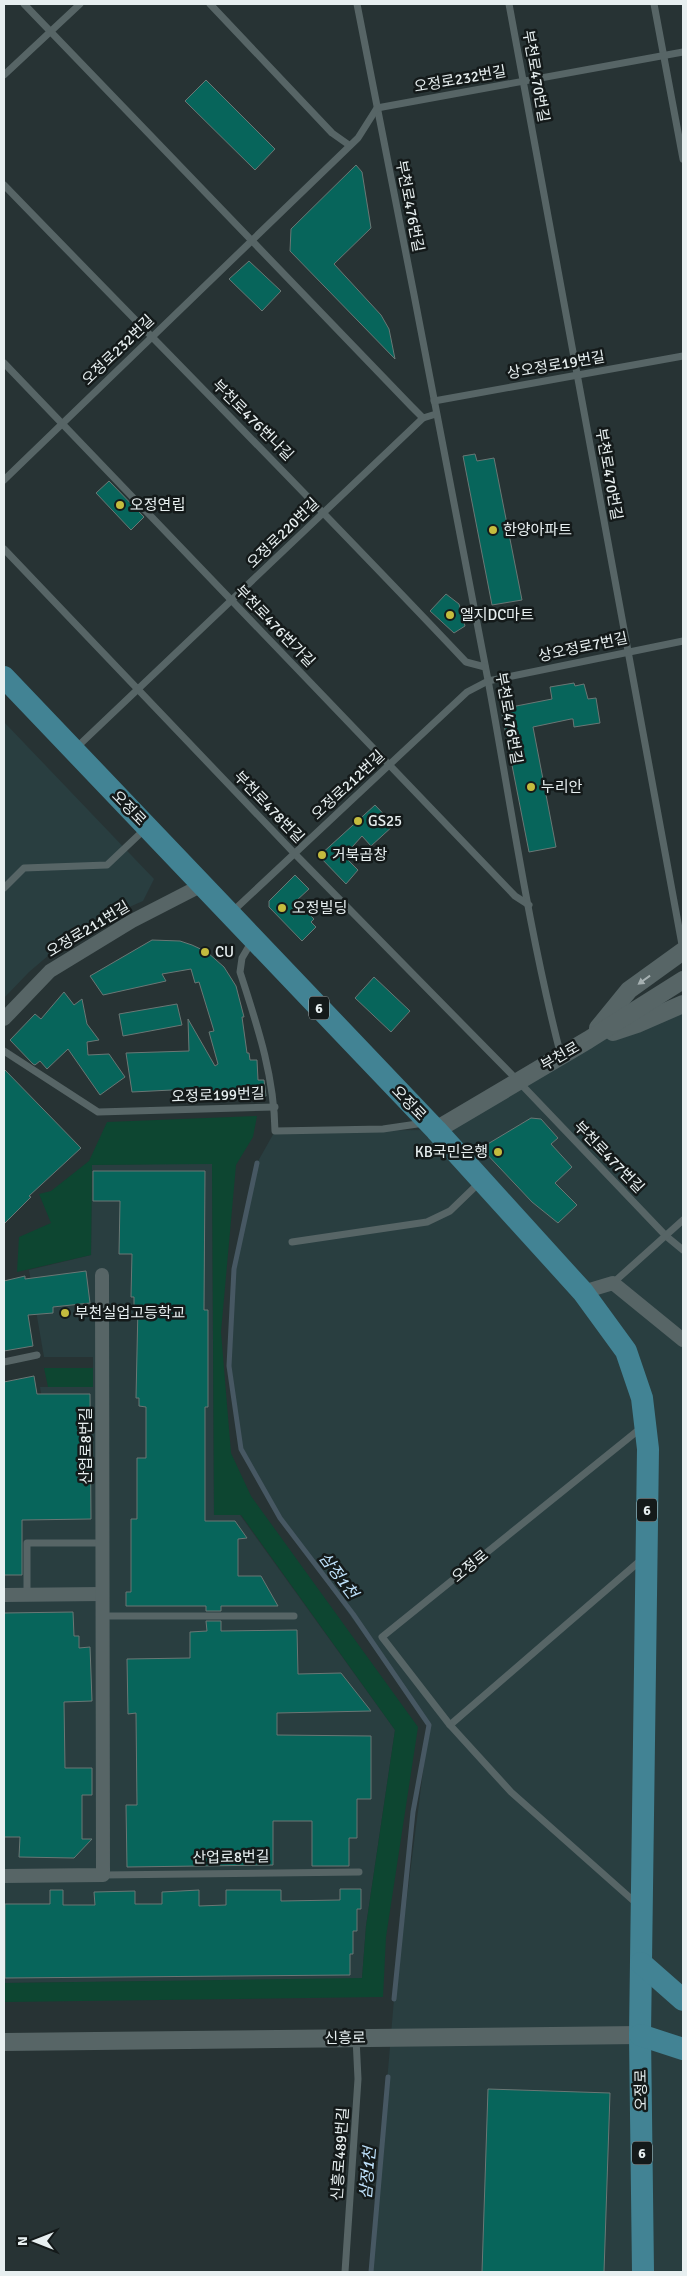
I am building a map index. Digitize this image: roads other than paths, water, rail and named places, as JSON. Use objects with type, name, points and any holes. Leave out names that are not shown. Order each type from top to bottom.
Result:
[{"type":"main road","name":"오정로","points":[[4,677],[482,1180],[583,1292],[626,1351],[642,1398],[648,1448],[640,2035],[643,2272]]},
{"type":"main road","points":[[641,1963],[683,2000]]},
{"type":"main road","name":"신흥로","points":[[640,2035],[683,2049]]},
{"type":"street","name":"오정로211번길","points":[[4,1019],[50,971],[132,921],[202,885]]},
{"type":"street","points":[[588,1040],[629,990],[683,950]]},
{"type":"street","name":"부천로","points":[[432,1126],[561,1056],[683,980]]},
{"type":"street","points":[[588,1040],[637,1024],[683,1004]]},
{"type":"street","name":"산업로8번길","points":[[4,1876],[103,1875],[102,1275]]},
{"type":"street","points":[[583,1292],[613,1283],[683,1340]]},
{"type":"street","points":[[4,1594],[102,1594]]},
{"type":"street","name":"신흥로","points":[[4,2042],[640,2035]]},
{"type":"lane","points":[[24,4],[423,418],[436,414]]},
{"type":"lane","points":[[4,75],[80,4]]},
{"type":"lane","points":[[210,4],[332,132],[349,145]]},
{"type":"lane","name":"부천로476번길","points":[[357,4],[486,667],[551,1019],[561,1056]]},
{"type":"lane","name":"부천로470번길","points":[[508,4],[683,950]]},
{"type":"lane","points":[[654,4],[683,159]]},
{"type":"lane","name":"오정로232번길","points":[[4,480],[358,138],[377,108],[683,52]]},
{"type":"lane","name":"부천로476번나길","points":[[4,185],[324,512],[466,662],[486,667]]},
{"type":"lane","name":"상오정로19번길","points":[[434,401],[683,356]]},
{"type":"lane","name":"부천로476번가길","points":[[4,362],[61,424],[515,896],[529,905]]},
{"type":"lane","name":"오정로220번길","points":[[74,750],[423,418]]},
{"type":"lane","name":"부천로478번길","points":[[4,549],[295,854],[518,1080]]},
{"type":"lane","name":"상오정로7번길","points":[[488,681],[683,640]]},
{"type":"lane","name":"오정로212번길","points":[[230,914],[467,692],[488,681]]},
{"type":"lane","points":[[4,888],[24,868],[107,865],[147,827]]},
{"type":"lane","points":[[253,939],[242,958],[240,972],[268,1062],[275,1107]]},
{"type":"lane","name":"오정로199번길","points":[[4,1050],[98,1112],[275,1107],[275,1131],[432,1126]]},
{"type":"lane","name":"부천로477번길","points":[[518,1080],[666,1236],[683,1250]]},
{"type":"lane","points":[[292,1242],[426,1222],[450,1210],[482,1180]]},
{"type":"lane","points":[[613,1283],[683,1220]]},
{"type":"lane","points":[[4,1362],[37,1356]]},
{"type":"lane","name":"오정로","points":[[642,1907],[511,1792],[450,1724],[382,1637],[645,1425]]},
{"type":"lane","points":[[27,1594],[27,1543],[102,1543]]},
{"type":"lane","points":[[450,1724],[646,1556]]},
{"type":"lane","points":[[102,1616],[294,1616]]},
{"type":"lane","name":"산업로8번길","points":[[103,1875],[360,1872]]},
{"type":"lane","name":"신흥로489번길","points":[[345,2272],[358,2079],[356,2038]]},
{"type":"waterway","name":"삼정1천","points":[[257,1163],[234,1269],[229,1366],[241,1449],[280,1518],[353,1614],[429,1725],[413,1812],[394,1999]]},
{"type":"waterway","name":"삼정1천","points":[[371,2272],[388,2077]]},
{"type":"place","name":"오정연립","points":[[120,505]]},
{"type":"place","name":"한양아파트","points":[[493,530]]},
{"type":"place","name":"엘지DC마트","points":[[450,615]]},
{"type":"place","name":"누리안","points":[[531,787]]},
{"type":"place","name":"GS25","points":[[358,821]]},
{"type":"place","name":"거북곱창","points":[[322,855]]},
{"type":"place","name":"오정빌딩","points":[[282,908]]},
{"type":"place","name":"CU","points":[[205,952]]},
{"type":"place","name":"KB국민은행","points":[[498,1152]]},
{"type":"place","name":"부천실업고등학교","points":[[65,1313]]}]
